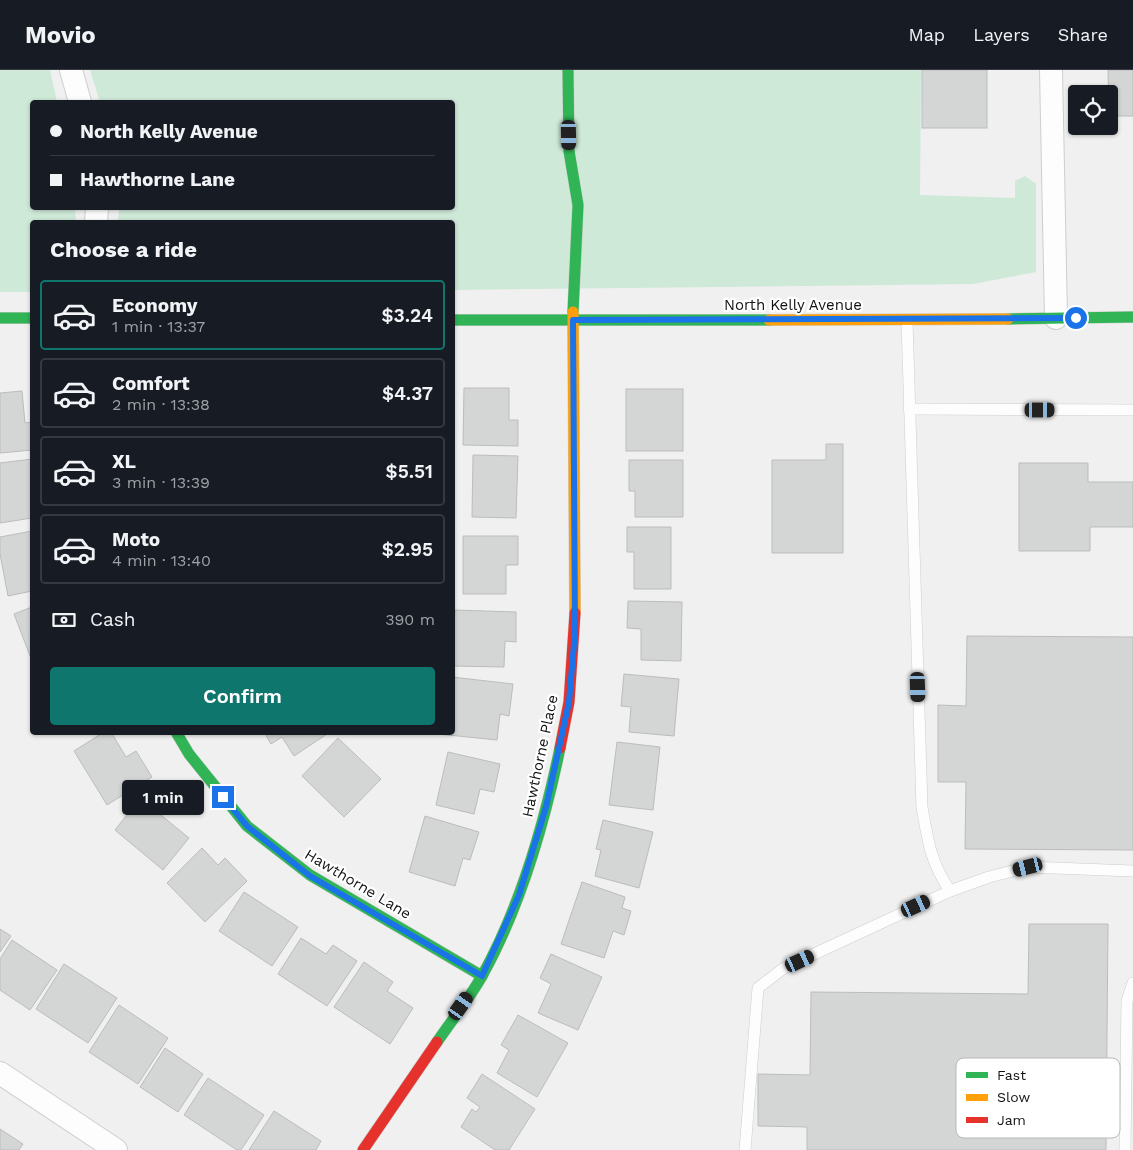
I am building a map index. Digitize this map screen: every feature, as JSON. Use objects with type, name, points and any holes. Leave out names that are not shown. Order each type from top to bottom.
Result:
[{"type":"street","points":[[71,70],[79,100]]},
{"type":"street","name":"Hawthorne Place","points":[[363,1150],[482,976],[519,895],[546,807],[569,702],[575,632],[573,320],[578,206],[569,151],[568,70]]},
{"type":"street","points":[[1051,70],[1056,318]]},
{"type":"street","name":"North Kelly Avenue","points":[[455,320],[907,320],[1133,317]]},
{"type":"street","points":[[0,318],[30,318]]},
{"type":"street","name":"Hawthorne Lane","points":[[178,735],[189,754],[247,826],[310,876],[482,976]]},
{"type":"street","points":[[0,1073],[116,1150]]},
{"type":"lane","points":[[907,320],[922,807],[929,849],[936,871],[950,891]]},
{"type":"lane","points":[[909,409],[1133,410]]},
{"type":"lane","points":[[745,1150],[758,988],[784,968],[950,891],[989,877],[1028,867],[1133,871]]},
{"type":"lane","points":[[1125,1150],[1127,1001],[1133,983]]},
{"type":"green space","points":[[0,70],[50,70],[57,100],[30,100],[30,210],[75,210],[76,220],[30,220],[30,292],[0,292]]},
{"type":"green space","points":[[90,70],[921,70],[920,195],[1015,198],[1015,181],[1025,176],[1036,184],[1036,272],[973,284],[455,290],[455,220],[118,220],[119,210],[455,210],[455,100],[99,100]]},
{"type":"building","points":[[922,70],[987,70],[987,128],[922,128]]},
{"type":"building","points":[[1108,70],[1133,70],[1133,116],[1118,116],[1118,85],[1108,85]]},
{"type":"building","points":[[464,388],[509,388],[509,420],[518,420],[518,446],[463,445]]},
{"type":"building","points":[[626,389],[683,389],[683,451],[626,451]]},
{"type":"building","points":[[22,391],[25,423],[30,422],[30,450],[0,453],[0,393]]},
{"type":"building","points":[[826,444],[843,444],[843,553],[772,553],[772,460],[826,460]]},
{"type":"building","points":[[473,455],[518,456],[516,518],[472,517]]},
{"type":"building","points":[[30,459],[30,518],[0,523],[0,463]]},
{"type":"building","points":[[629,460],[683,460],[683,517],[635,517],[635,491],[629,491]]},
{"type":"building","points":[[1019,463],[1088,463],[1088,482],[1133,482],[1133,527],[1090,527],[1090,551],[1019,551]]},
{"type":"building","points":[[627,527],[671,527],[671,589],[634,589],[634,552],[627,552]]},
{"type":"building","points":[[30,531],[30,591],[8,596],[0,554],[0,537]]},
{"type":"building","points":[[463,536],[518,536],[518,565],[506,565],[506,594],[463,594]]},
{"type":"building","points":[[628,601],[682,602],[681,661],[641,660],[641,629],[627,628]]},
{"type":"building","points":[[30,608],[30,656],[14,614]]},
{"type":"building","points":[[455,610],[516,612],[516,642],[505,641],[504,667],[455,666]]},
{"type":"building","points":[[967,636],[1133,637],[1133,850],[965,849],[966,782],[938,782],[938,705],[966,706]]},
{"type":"building","points":[[624,674],[679,679],[674,736],[629,732],[631,707],[621,706]]},
{"type":"building","points":[[455,677],[513,684],[509,716],[500,714],[497,740],[448,735],[455,735]]},
{"type":"building","points":[[99,735],[113,735],[126,757],[136,751],[152,777],[107,805],[74,751]]},
{"type":"building","points":[[266,735],[326,735],[294,756],[282,737],[271,744]]},
{"type":"building","points":[[338,738],[381,779],[344,817],[302,776]]},
{"type":"building","points":[[617,742],[660,747],[653,810],[609,805]]},
{"type":"building","points":[[448,752],[500,764],[494,792],[480,789],[474,814],[436,805]]},
{"type":"building","points":[[140,798],[189,838],[163,870],[115,830]]},
{"type":"building","points":[[425,816],[479,832],[470,860],[463,858],[455,886],[409,872]]},
{"type":"building","points":[[603,820],[653,832],[639,888],[595,876],[601,850],[596,849]]},
{"type":"building","points":[[202,848],[218,865],[225,858],[247,881],[205,922],[167,883]]},
{"type":"building","points":[[582,882],[625,897],[622,908],[631,911],[624,935],[613,931],[604,958],[561,944]]},
{"type":"building","points":[[244,892],[298,927],[272,966],[219,931]]},
{"type":"building","points":[[1029,924],[1108,924],[1107,1058],[956,1058],[956,1138],[1106,1138],[1106,1150],[807,1150],[807,1127],[758,1126],[758,1074],[810,1075],[811,992],[1028,994]]},
{"type":"building","points":[[0,929],[11,936],[0,952]]},
{"type":"building","points":[[301,938],[326,954],[333,945],[357,961],[327,1006],[278,974]]},
{"type":"building","points":[[12,940],[57,970],[30,1010],[0,990],[0,959]]},
{"type":"building","points":[[551,954],[602,977],[578,1030],[538,1013],[551,984],[540,978]]},
{"type":"building","points":[[364,962],[393,982],[387,991],[413,1008],[390,1044],[334,1007]]},
{"type":"building","points":[[64,964],[117,998],[88,1043],[36,1009]]},
{"type":"building","points":[[119,1005],[168,1038],[138,1084],[89,1052]]},
{"type":"building","points":[[518,1015],[568,1043],[537,1097],[497,1073],[509,1050],[501,1045]]},
{"type":"building","points":[[165,1048],[203,1074],[178,1112],[140,1087]]},
{"type":"building","points":[[482,1074],[535,1109],[509,1150],[495,1150],[461,1127],[472,1109],[476,1112],[480,1107],[467,1098]]},
{"type":"building","points":[[208,1078],[264,1115],[241,1150],[237,1150],[184,1115]]},
{"type":"building","points":[[274,1111],[321,1141],[316,1150],[249,1150]]},
{"type":"building","points":[[0,1129],[23,1144],[19,1150],[0,1150]]},
{"type":"traffic: fast","points":[[568,70],[569,151],[578,205],[573,312]]},
{"type":"traffic: fast","points":[[1008,319],[1133,317]]},
{"type":"traffic: fast","points":[[0,318],[30,318]]},
{"type":"traffic: fast","points":[[455,320],[769,320]]},
{"type":"traffic: fast","points":[[178,735],[189,754],[247,826],[310,875],[482,976]]},
{"type":"traffic: fast","points":[[437,1042],[477,985],[508,922],[539,836],[560,748]]},
{"type":"traffic: slow","points":[[573,312],[575,613]]},
{"type":"traffic: slow","points":[[769,320],[1008,319]]},
{"type":"traffic: jam","points":[[560,748],[569,702],[575,613]]},
{"type":"traffic: jam","points":[[363,1150],[437,1042]]},
{"type":"route","points":[[223,797],[247,826],[310,876],[482,976],[519,895],[546,807],[569,702],[575,632],[573,320],[1076,318]]}]
